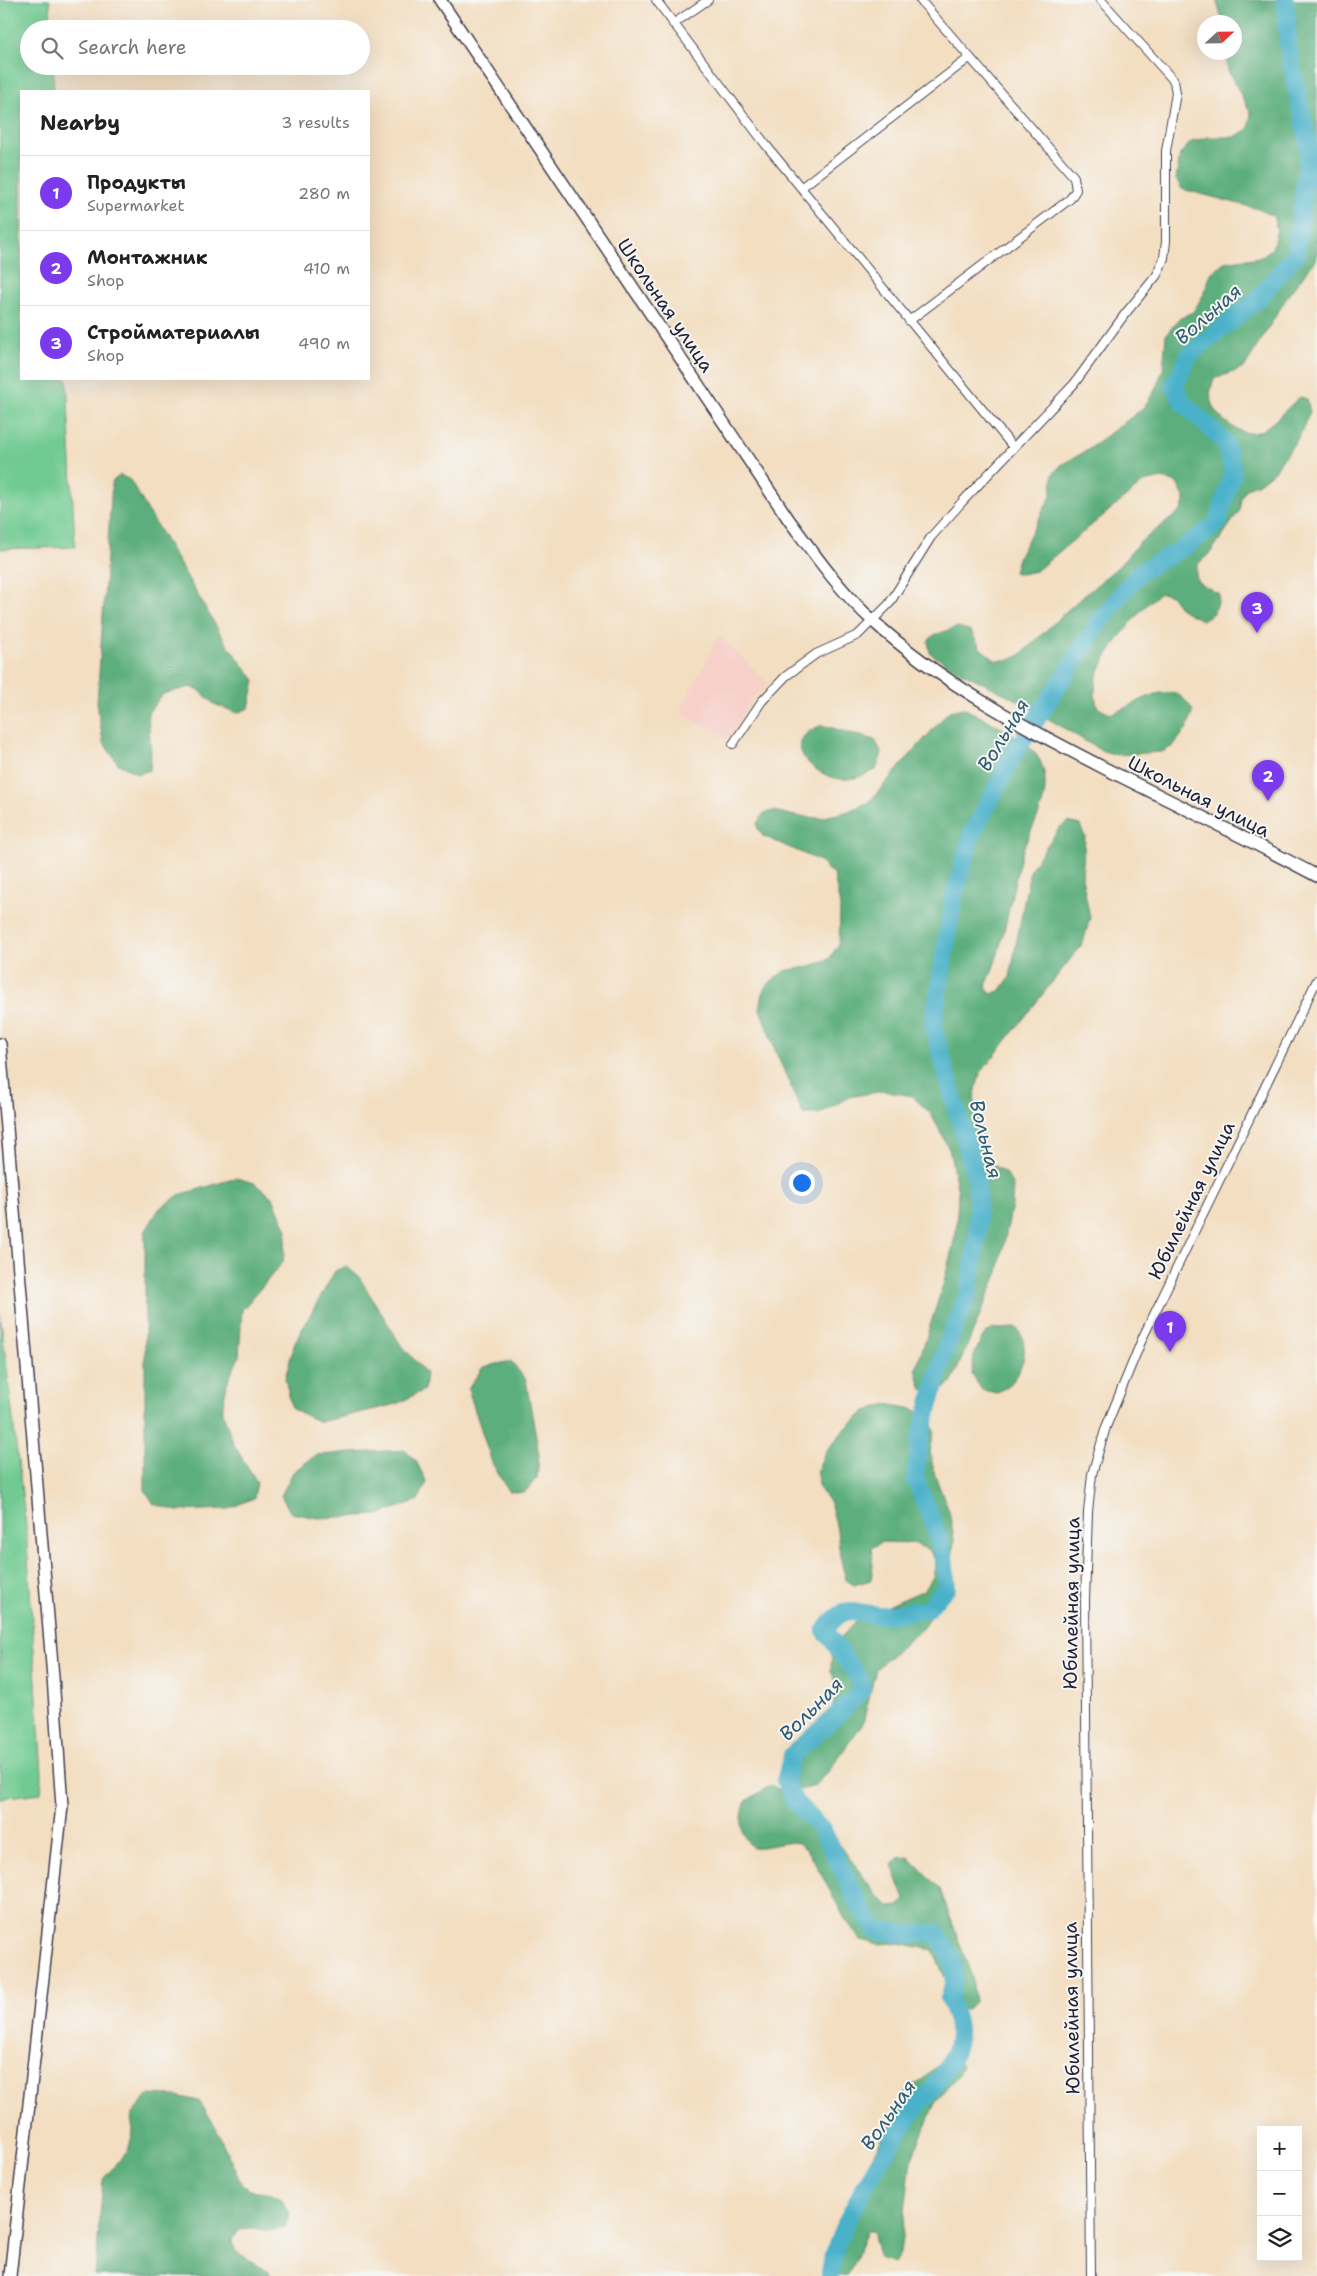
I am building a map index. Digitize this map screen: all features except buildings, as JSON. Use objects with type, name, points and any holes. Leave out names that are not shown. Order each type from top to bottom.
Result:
[{"type":"street","name":"Школьная улица","points":[[440,0],[789,520],[829,574],[873,621],[933,670],[995,710],[1317,876]]},
{"type":"street","points":[[656,0],[766,145],[1013,447]]},
{"type":"street","points":[[673,24],[708,0]]},
{"type":"street","points":[[909,321],[1070,199],[1076,190],[1074,177],[920,0]]},
{"type":"street","points":[[733,744],[762,701],[786,676],[816,654],[858,635],[873,621],[903,585],[931,537],[1013,447],[1074,384],[1124,314],[1157,275],[1164,258],[1166,241],[1166,151],[1176,93],[1174,81],[1101,0]]},
{"type":"street","points":[[802,187],[969,58]]},
{"type":"street","name":"Юбилейная улица","points":[[1091,2276],[1085,1600],[1088,1512],[1092,1474],[1106,1426],[1143,1337],[1317,980]]},
{"type":"street","points":[[0,1044],[62,1806],[10,2276]]},
{"type":"shaded area","points":[[719,635],[769,684],[751,699],[729,740],[680,712]]},
{"type":"green space","points":[[0,0],[50,0],[51,20],[20,20],[20,75],[53,75],[54,90],[20,90],[20,380],[67,380],[75,547],[0,549]]},
{"type":"green space","points":[[1216,0],[1317,0],[1317,258],[1289,294],[1244,368],[1214,379],[1210,394],[1216,412],[1233,427],[1246,433],[1255,433],[1267,427],[1300,397],[1307,399],[1310,412],[1299,437],[1274,471],[1259,483],[1247,488],[1241,497],[1240,510],[1211,552],[1198,564],[1196,575],[1198,582],[1219,594],[1217,607],[1213,613],[1202,620],[1182,610],[1171,595],[1161,593],[1153,598],[1136,617],[1103,663],[1095,685],[1098,708],[1110,714],[1154,694],[1165,692],[1175,694],[1185,700],[1193,711],[1187,728],[1173,746],[1162,752],[1117,755],[1100,750],[1019,701],[955,669],[930,653],[928,641],[934,635],[958,627],[971,631],[981,649],[995,660],[1009,660],[1020,655],[1072,606],[1120,565],[1139,543],[1181,511],[1185,499],[1177,483],[1162,478],[1144,482],[1036,571],[1021,574],[1014,572],[1018,558],[1051,496],[1053,474],[1061,465],[1088,450],[1143,408],[1154,392],[1163,370],[1166,335],[1179,319],[1193,312],[1204,294],[1211,273],[1224,262],[1260,257],[1272,249],[1277,229],[1273,216],[1258,209],[1182,189],[1176,179],[1180,154],[1191,142],[1208,137],[1235,137],[1249,128],[1251,113],[1228,71],[1227,60],[1242,60],[1242,15],[1221,15]]},
{"type":"green space","points":[[120,475],[130,480],[226,643],[255,680],[249,708],[237,713],[214,704],[199,690],[190,687],[163,694],[148,713],[151,754],[150,770],[138,774],[118,764],[103,742],[97,703],[112,482]]},
{"type":"green space","points":[[964,708],[1025,743],[1039,759],[1045,778],[1043,801],[1021,856],[998,954],[986,986],[991,994],[1000,991],[1010,977],[1030,870],[1060,827],[1069,822],[1080,825],[1085,837],[1082,877],[1090,918],[1083,943],[980,1074],[974,1098],[986,1160],[1005,1173],[1013,1185],[1012,1205],[998,1272],[952,1382],[939,1393],[922,1390],[916,1369],[944,1282],[956,1232],[958,1192],[949,1149],[931,1114],[912,1096],[883,1091],[849,1097],[819,1114],[803,1114],[777,1055],[760,1009],[764,988],[784,971],[811,966],[829,959],[839,944],[840,906],[834,876],[818,860],[763,836],[758,829],[757,823],[764,813],[774,811],[795,816],[820,818],[846,812],[869,802],[949,711]]},
{"type":"green space","points":[[822,725],[875,740],[882,753],[876,770],[856,777],[841,779],[827,776],[812,766],[806,760],[800,746],[802,739],[808,732]]},
{"type":"green space","points":[[236,1178],[255,1183],[273,1198],[287,1230],[283,1262],[242,1310],[239,1357],[227,1383],[222,1411],[234,1445],[257,1482],[254,1498],[228,1509],[177,1511],[154,1504],[145,1490],[145,1232],[159,1209],[179,1195]]},
{"type":"green space","points":[[346,1266],[359,1277],[399,1342],[426,1373],[424,1390],[397,1404],[320,1422],[292,1409],[285,1378],[295,1342],[335,1271]]},
{"type":"green space","points":[[0,1313],[26,1526],[42,1775],[41,1793],[0,1798]]},
{"type":"green space","points":[[1017,1328],[1023,1341],[1024,1354],[1017,1374],[1010,1384],[997,1393],[982,1390],[972,1375],[974,1355],[983,1336],[993,1329]]},
{"type":"green space","points":[[511,1361],[526,1380],[539,1455],[537,1478],[524,1493],[508,1491],[492,1463],[468,1389],[483,1367]]},
{"type":"green space","points":[[887,1404],[913,1409],[930,1418],[934,1432],[930,1451],[935,1476],[949,1511],[954,1539],[951,1573],[925,1626],[876,1669],[863,1723],[828,1772],[813,1787],[799,1790],[792,1771],[828,1724],[835,1698],[836,1686],[831,1670],[832,1647],[858,1619],[924,1590],[933,1577],[936,1561],[929,1550],[913,1543],[882,1542],[871,1548],[873,1565],[871,1580],[854,1585],[846,1580],[831,1505],[818,1486],[817,1472],[825,1452],[846,1428],[866,1411]]},
{"type":"green space","points":[[405,1450],[416,1461],[427,1483],[418,1500],[379,1515],[318,1518],[291,1513],[281,1496],[293,1472],[316,1455]]},
{"type":"green space","points":[[771,1785],[778,1789],[785,1801],[810,1810],[819,1817],[877,1895],[890,1907],[898,1906],[905,1900],[892,1865],[898,1858],[909,1857],[940,1889],[972,1977],[975,2001],[967,2009],[958,2008],[933,1950],[898,1943],[878,1944],[861,1940],[845,1919],[812,1857],[800,1843],[752,1847],[744,1836],[742,1826],[745,1802]]},
{"type":"green space","points":[[956,2063],[962,2066],[958,2075],[936,2101],[911,2161],[900,2254],[894,2263],[879,2258],[873,2230],[867,2230],[848,2276],[835,2276],[830,2249],[838,2221],[907,2091],[937,2066]]},
{"type":"green space","points":[[148,2095],[177,2096],[199,2101],[214,2124],[241,2183],[250,2190],[268,2192],[281,2199],[290,2212],[285,2227],[269,2231],[254,2228],[238,2229],[232,2239],[237,2252],[269,2272],[271,2276],[95,2276],[103,2179],[128,2151],[133,2132],[131,2117]]},
{"type":"waterway","name":"Вольная","points":[[830,2276],[840,2238],[862,2192],[888,2148],[944,2072],[954,2053],[958,2038],[957,2022],[949,2000],[954,1980],[953,1965],[951,1957],[936,1933],[906,1934],[876,1930],[861,1908],[823,1831],[795,1802],[785,1781],[792,1755],[862,1690],[860,1680],[825,1630],[832,1621],[844,1612],[849,1611],[880,1615],[927,1609],[947,1587],[944,1557],[934,1524],[915,1479],[920,1439],[945,1350],[968,1294],[978,1235],[977,1181],[933,1026],[954,895],[972,834],[1014,754],[1102,618],[1140,572],[1183,548],[1217,524],[1233,471],[1225,442],[1183,403],[1174,385],[1189,355],[1257,300],[1296,254],[1309,146],[1289,54],[1285,0]]},
{"type":"place","name":"Стройматериалы","points":[[1257,633]]},
{"type":"place","name":"Монтажник","points":[[1268,801]]},
{"type":"place","name":"Продукты","points":[[1170,1352]]}]
